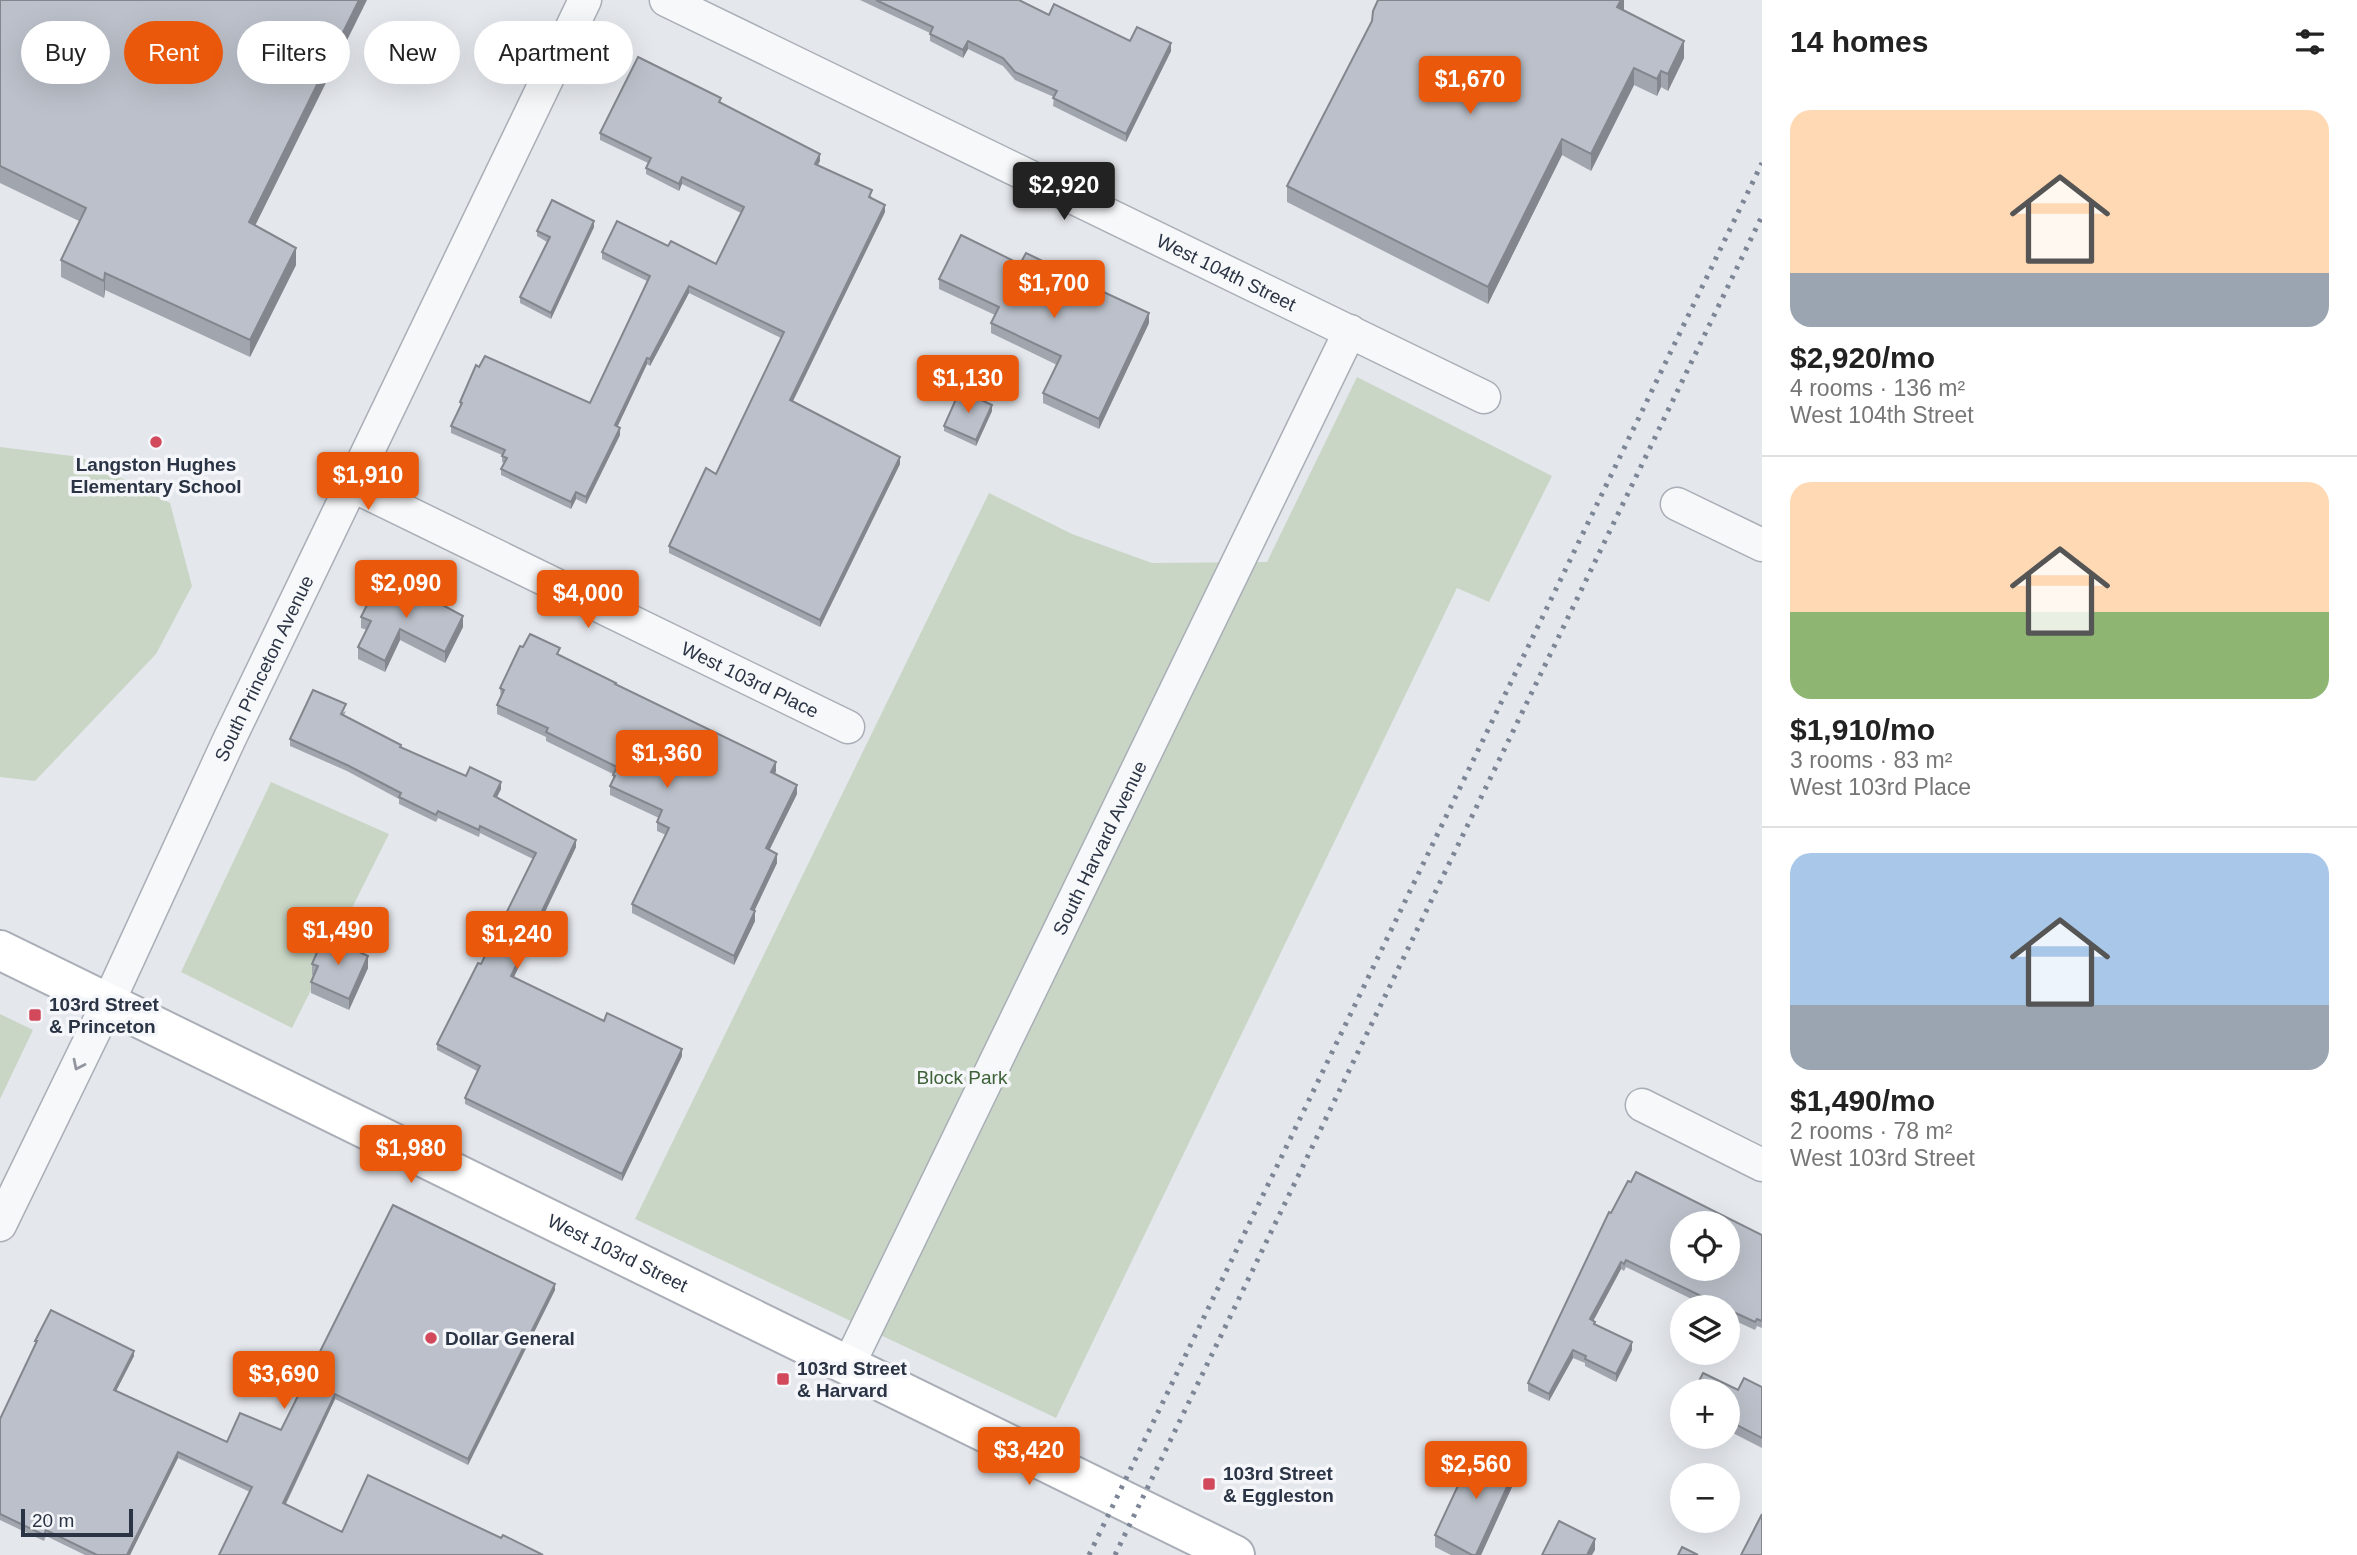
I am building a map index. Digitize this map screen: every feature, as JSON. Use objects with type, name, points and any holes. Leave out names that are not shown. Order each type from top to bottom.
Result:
[{"type":"main road","name":"West 103rd Street","points":[[0,950],[1235,1555]]},
{"type":"street","name":"South Princeton Avenue","points":[[0,1225],[584,0]]},
{"type":"street","name":"West 104th Street","points":[[666,0],[1484,397]]},
{"type":"street","name":"South Harvard Avenue","points":[[848,1366],[1350,331]]},
{"type":"street","name":"West 103rd Place","points":[[351,485],[848,727]]},
{"type":"street","points":[[1677,504],[1762,545]]},
{"type":"street","points":[[1642,1105],[1762,1165]]},
{"type":"green space","name":"Block Park","points":[[1357,377],[1552,476],[1489,602],[1457,588],[1056,1418],[635,1219],[989,493],[1072,534],[1152,563],[1267,562]]},
{"type":"green space","points":[[0,447],[80,457],[170,503],[192,586],[156,654],[35,781],[0,777]]},
{"type":"green space","points":[[271,782],[389,834],[292,1028],[181,972]]},
{"type":"green space","points":[[0,1014],[33,1030],[0,1099]]},
{"type":"building","points":[[0,0],[359,0],[349,21],[237,21],[237,84],[317,84],[249,222],[296,248],[250,340],[105,273],[104,281],[61,260],[86,208],[0,166]]},
{"type":"building","points":[[876,0],[1019,0],[1049,15],[1054,4],[1130,41],[1137,27],[1171,43],[1126,134],[1053,98],[1057,91],[1015,72],[1003,58],[968,41],[963,50],[930,34],[933,27]]},
{"type":"building","points":[[1378,0],[1621,0],[1617,7],[1684,41],[1668,74],[1661,71],[1657,79],[1634,68],[1591,154],[1562,139],[1488,287],[1287,186],[1372,21]]},
{"type":"building","points":[[638,57],[721,98],[719,102],[820,154],[815,164],[872,190],[869,197],[885,205],[790,400],[900,457],[820,620],[669,546],[706,468],[716,474],[784,332],[689,286],[650,359],[647,358],[615,425],[620,428],[586,497],[576,492],[571,502],[501,469],[507,458],[502,456],[505,450],[451,426],[476,365],[479,367],[485,356],[590,403],[650,276],[602,252],[617,221],[668,246],[671,241],[716,264],[744,207],[682,177],[679,184],[646,168],[651,158],[600,133],[624,84],[633,84],[633,67]]},
{"type":"building","points":[[552,200],[594,221],[551,313],[520,297],[550,237],[537,231]]},
{"type":"building","points":[[961,235],[1020,264],[1026,253],[1059,269],[1058,271],[1149,313],[1099,419],[1043,393],[1061,356],[991,323],[999,307],[939,279]]},
{"type":"building","points":[[960,390],[992,405],[976,440],[944,426]]},
{"type":"building","points":[[380,579],[425,602],[428,597],[463,616],[445,652],[400,629],[385,661],[358,647],[371,621],[361,617]]},
{"type":"building","points":[[530,634],[560,648],[557,654],[776,762],[771,772],[797,785],[766,848],[777,854],[751,909],[755,911],[734,956],[632,904],[669,828],[657,822],[662,810],[610,786],[617,767],[546,732],[548,728],[497,705],[504,690],[500,688],[520,646],[523,647]]},
{"type":"building","points":[[313,690],[346,704],[341,714],[401,745],[400,747],[466,776],[470,767],[501,782],[494,796],[576,840],[511,976],[604,1021],[607,1013],[682,1049],[622,1174],[465,1098],[480,1066],[437,1044],[478,963],[481,964],[536,853],[480,826],[479,830],[438,811],[436,815],[399,797],[401,793],[290,739]]},
{"type":"building","points":[[324,936],[368,956],[349,999],[311,982],[318,966],[312,964]]},
{"type":"building","points":[[1636,1172],[1714,1211],[1670,1211],[1670,1281],[1740,1281],[1740,1224],[1762,1235],[1762,1321],[1757,1319],[1755,1322],[1740,1315],[1740,1295],[1699,1295],[1626,1260],[1624,1264],[1621,1262],[1590,1319],[1594,1324],[1632,1342],[1616,1374],[1573,1350],[1549,1394],[1528,1383],[1609,1212],[1611,1213],[1628,1181],[1631,1182]]},
{"type":"building","points":[[393,1205],[555,1284],[468,1459],[335,1394],[283,1503],[342,1532],[368,1475],[543,1555],[219,1555],[252,1487],[178,1452],[127,1555],[97,1555],[46,1530],[44,1535],[0,1514],[0,1419],[51,1310],[134,1351],[114,1390],[227,1442],[240,1413],[281,1430]]},
{"type":"building","points":[[1703,1373],[1715,1379],[1700,1379]]},
{"type":"building","points":[[1744,1378],[1762,1387],[1762,1438],[1740,1427],[1740,1386]]},
{"type":"building","points":[[1476,1447],[1517,1465],[1476,1555],[1472,1555],[1435,1535]]},
{"type":"building","points":[[1762,1514],[1762,1555],[1741,1555]]},
{"type":"building","points":[[1559,1521],[1595,1539],[1587,1555],[1542,1555]]},
{"type":"building","points":[[1682,1547],[1698,1555],[1678,1555]]},
{"type":"railway","points":[[1089,1555],[1762,163]]},
{"type":"railway","points":[[1115,1555],[1762,216]]},
{"type":"place","name":"Langston Hughes Elementary School","points":[[156,442]]},
{"type":"place","name":"103rd Street & Princeton","points":[[35,1015]]},
{"type":"place","name":"Dollar General","points":[[431,1338]]},
{"type":"place","name":"103rd Street & Harvard","points":[[783,1379]]},
{"type":"place","name":"103rd Street & Eggleston","points":[[1209,1484]]}]
